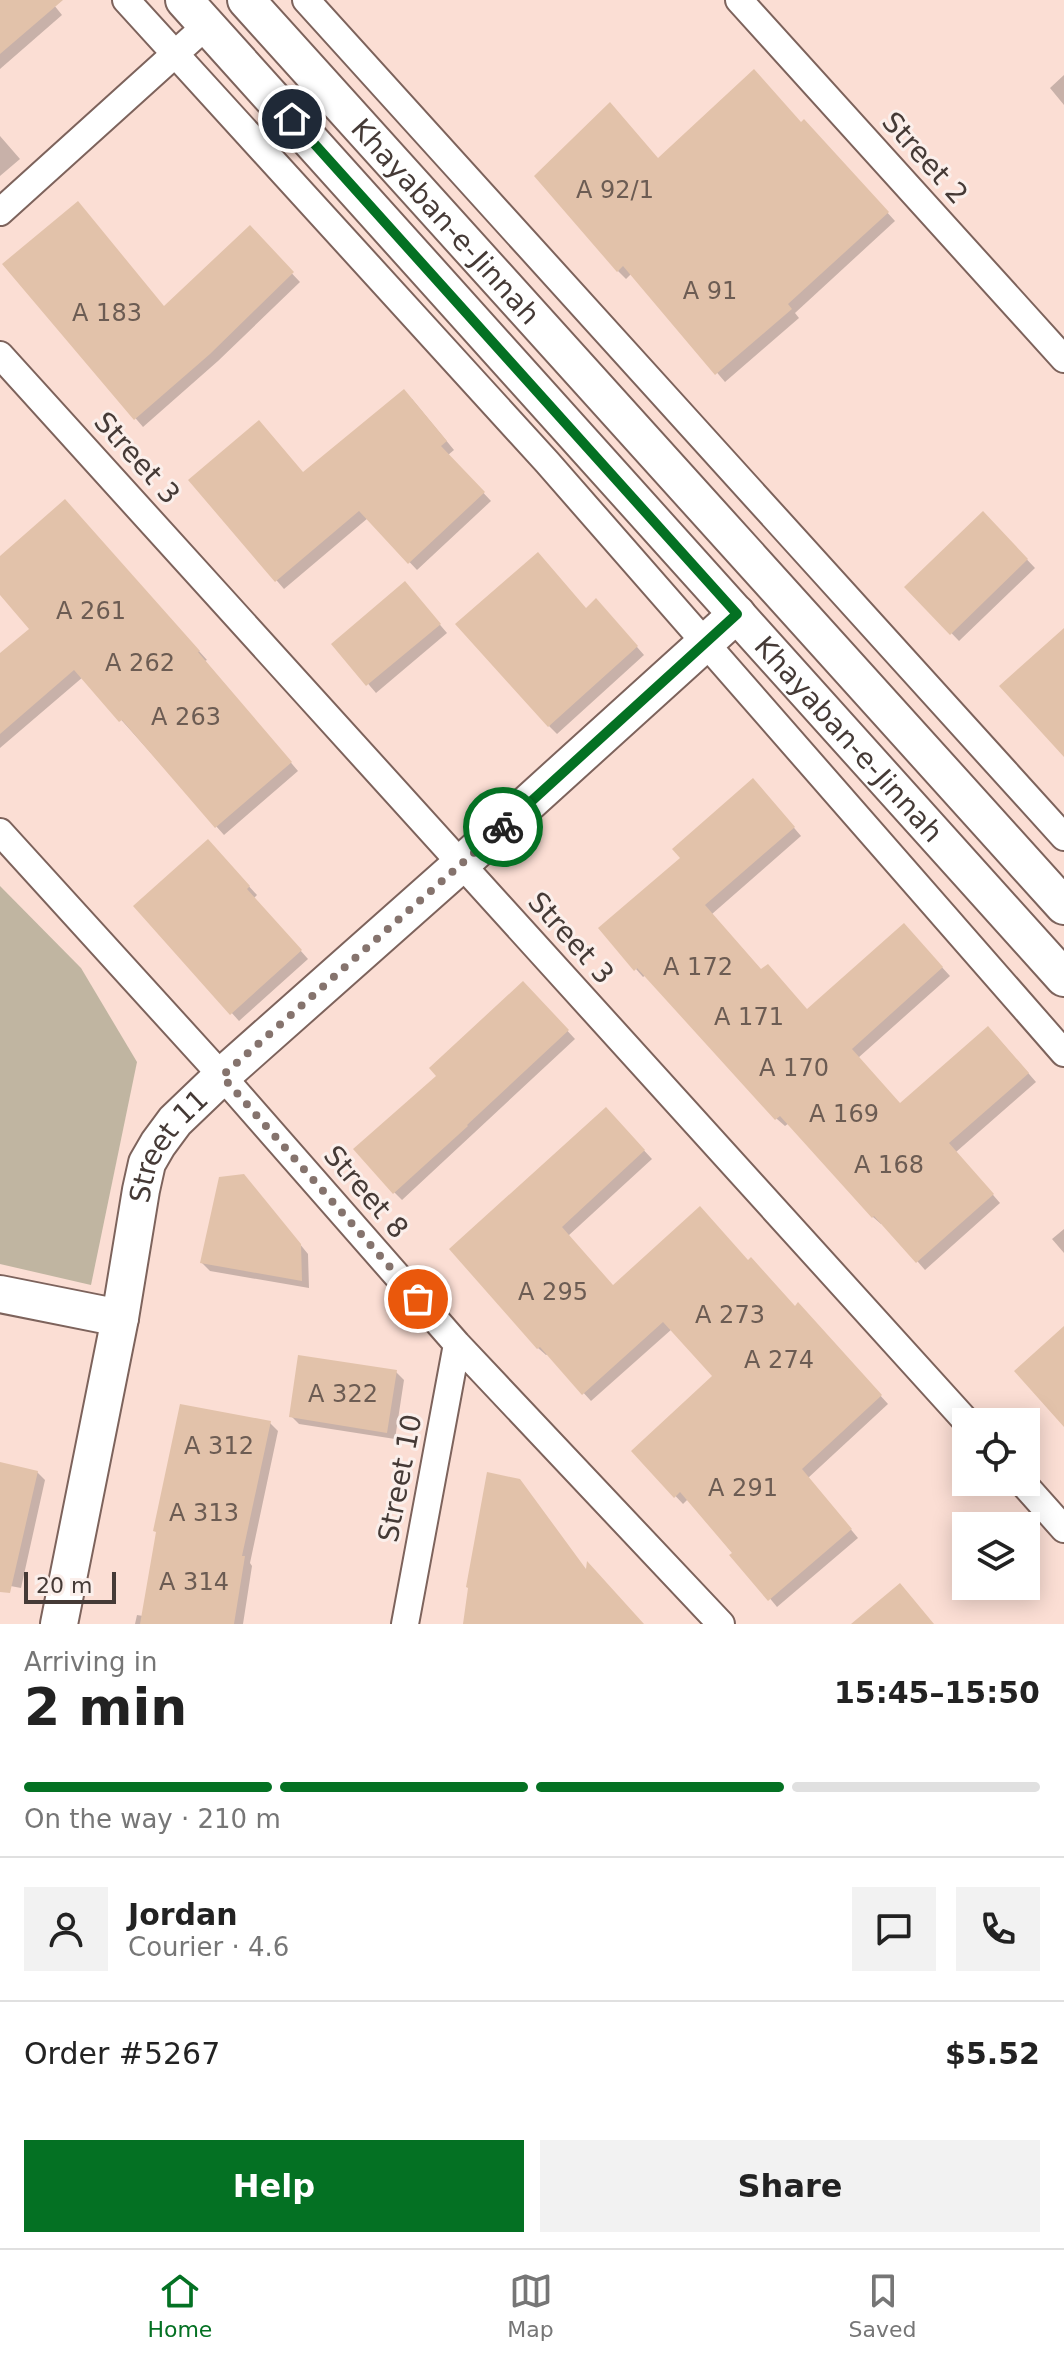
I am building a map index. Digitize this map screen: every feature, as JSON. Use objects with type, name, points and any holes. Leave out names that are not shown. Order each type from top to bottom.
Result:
[{"type":"main road","name":"Khayaban-e-Jinnah","points":[[246,0],[1064,906]]},
{"type":"main road","name":"Khayaban-e-Jinnah","points":[[195,13],[1064,978]]},
{"type":"main road","name":"Street 11","points":[[59,1624],[120,1318],[147,1163],[175,1121],[737,614]]},
{"type":"main road","points":[[0,1294],[120,1318]]},
{"type":"street","points":[[126,0],[547,462],[1064,1053]]},
{"type":"street","points":[[306,0],[1064,837]]},
{"type":"street","name":"Street 2","points":[[739,0],[1064,359]]},
{"type":"street","points":[[0,212],[175,54],[195,13]]},
{"type":"street","name":"Street 3","points":[[0,355],[954,1408]]},
{"type":"street","name":"Street 8","points":[[0,832],[222,1076],[457,1344],[721,1624]]},
{"type":"street","name":"Street 10","points":[[405,1624],[457,1344]]},
{"type":"street","points":[[1035,1496],[1064,1529]]},
{"type":"shaded area","points":[[0,886],[81,968],[137,1062],[91,1285],[0,1264]]},
{"type":"building","points":[[0,0],[63,0],[0,54]]},
{"type":"building","points":[[754,69],[889,212],[788,304],[792,309],[715,375],[623,266],[617,272],[534,176],[610,102],[658,158]]},
{"type":"building","points":[[78,201],[164,306],[250,225],[294,272],[210,354],[134,420],[2,264]]},
{"type":"building","points":[[404,389],[447,441],[441,446],[485,492],[408,564],[359,511],[275,582],[188,480],[259,420],[303,472]]},
{"type":"building","points":[[65,499],[200,651],[292,762],[215,828],[122,720],[119,722],[74,670],[0,734],[0,653],[29,629],[0,595],[0,556]]},
{"type":"building","points":[[983,511],[1028,559],[950,635],[904,587]]},
{"type":"building","points":[[538,552],[586,608],[596,598],[638,646],[548,727],[455,624]]},
{"type":"building","points":[[405,581],[441,624],[366,686],[331,644]]},
{"type":"building","points":[[1064,628],[1064,757],[999,686]]},
{"type":"building","points":[[753,778],[795,827],[705,905],[761,969],[768,964],[807,1009],[904,923],[943,967],[852,1049],[900,1103],[988,1026],[1029,1073],[949,1143],[994,1194],[916,1263],[780,1116],[775,1120],[637,968],[634,971],[598,928],[680,858],[672,849]]},
{"type":"building","points":[[208,839],[250,886],[247,889],[302,950],[230,1015],[133,906]]},
{"type":"building","points":[[523,981],[569,1030],[393,1194],[353,1149],[436,1076],[429,1068]]},
{"type":"building","points":[[606,1107],[645,1150],[562,1227],[613,1285],[700,1206],[795,1306],[798,1302],[882,1395],[802,1469],[852,1529],[768,1601],[680,1492],[674,1498],[631,1451],[712,1376],[663,1322],[582,1395],[449,1249]]},
{"type":"building","points":[[244,1174],[301,1244],[302,1281],[200,1263],[219,1177]]},
{"type":"building","points":[[1064,1326],[1064,1427],[1014,1371]]},
{"type":"building","points":[[298,1355],[397,1370],[387,1433],[289,1417]]},
{"type":"building","points":[[180,1404],[271,1421],[242,1556],[245,1556],[234,1624],[140,1624],[156,1532],[153,1531]]},
{"type":"building","points":[[0,1462],[38,1471],[10,1593],[0,1592]]},
{"type":"building","points":[[487,1472],[520,1479],[586,1569],[587,1561],[644,1624],[463,1624],[466,1587]]},
{"type":"building","points":[[900,1583],[934,1624],[851,1624]]},
{"type":"way so far","points":[[418,1299],[222,1076],[503,827]]},
{"type":"route","points":[[292,119],[737,614],[503,827]]}]
